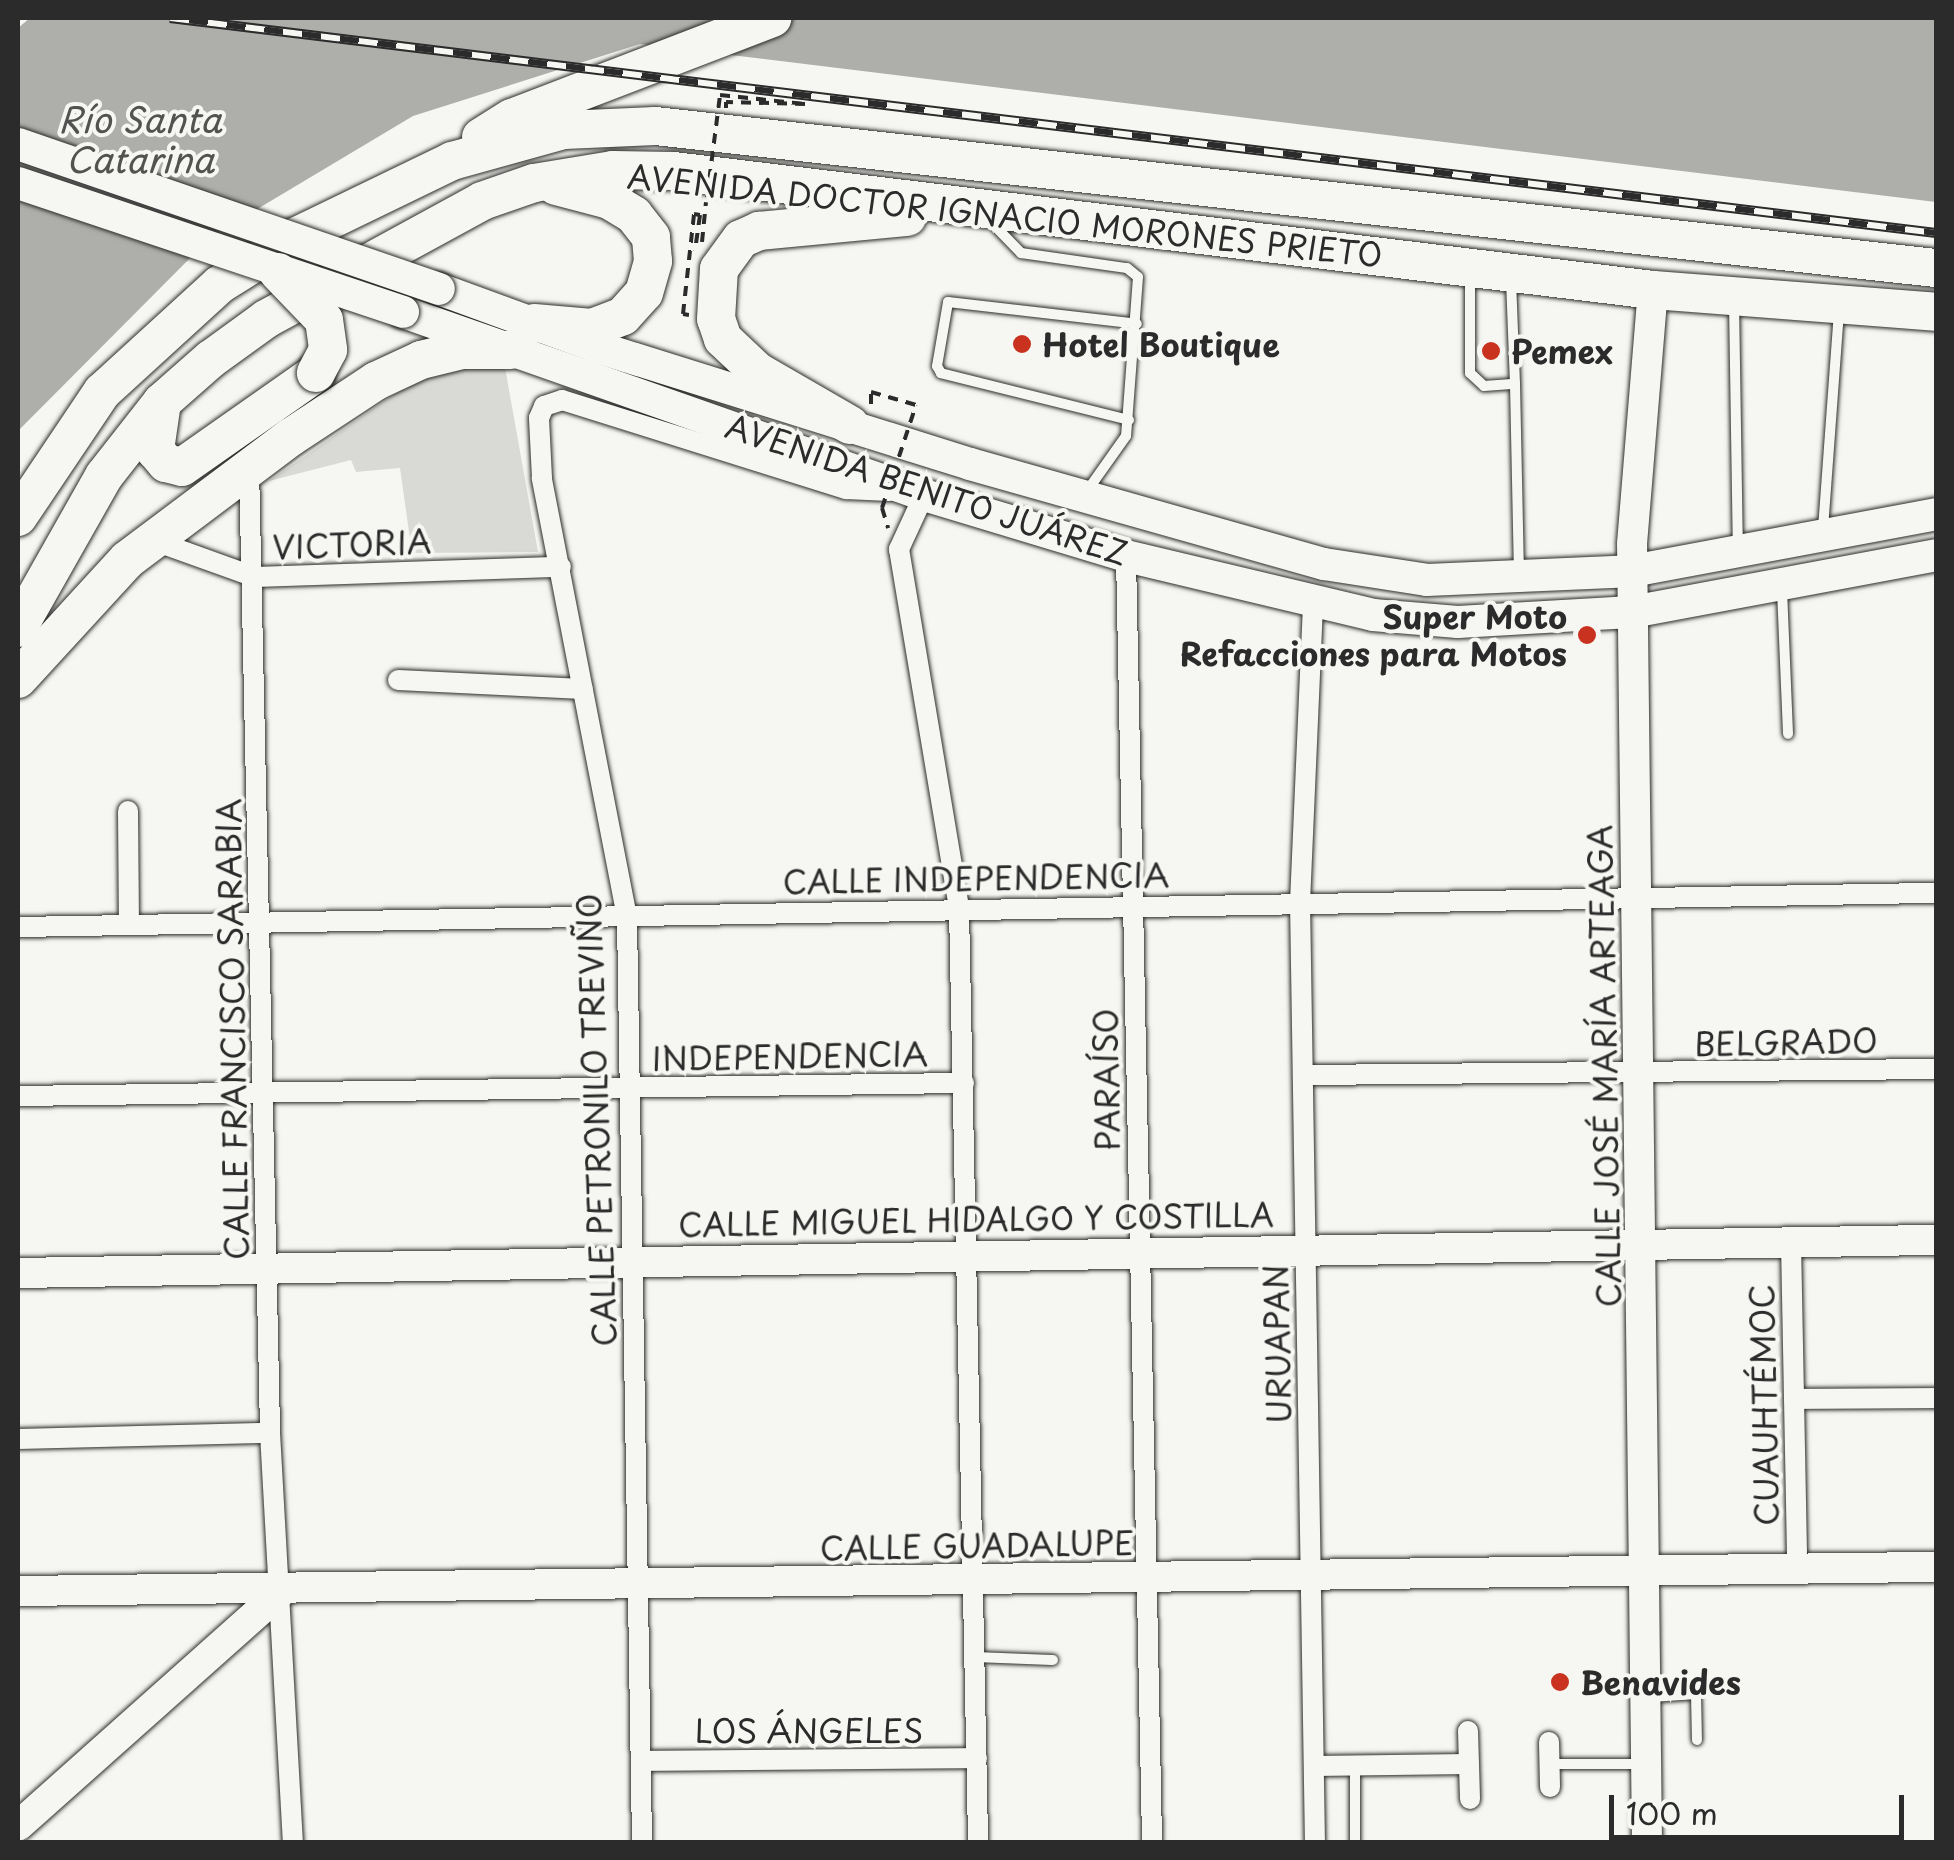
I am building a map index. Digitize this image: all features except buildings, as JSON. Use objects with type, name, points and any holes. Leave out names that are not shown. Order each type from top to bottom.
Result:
[{"type":"highway","points":[[452,160],[512,118],[772,18]]},
{"type":"highway","name":"AVENIDA DOCTOR IGNACIO MORONES PRIETO","points":[[18,517],[102,392],[188,309],[299,235],[452,160],[564,130],[656,126],[1936,272]]},
{"type":"highway","name":"AVENIDA DOCTOR IGNACIO MORONES PRIETO","points":[[18,628],[104,476],[162,402],[266,319],[482,201],[534,183],[613,170],[674,171],[977,212],[1652,290],[1936,312]]},
{"type":"highway","points":[[18,678],[90,596],[152,540],[249,467],[376,381],[421,360],[522,337],[608,324],[644,292],[653,262],[651,237],[622,206],[534,183]]},
{"type":"highway","points":[[850,426],[757,371],[723,339],[716,319],[719,269],[741,240],[759,231],[977,212]]},
{"type":"highway","points":[[162,402],[155,450],[166,463],[182,467],[316,373],[328,350],[328,331],[316,307],[278,272]]},
{"type":"highway","points":[[1734,298],[1936,272]]},
{"type":"main road","name":"AVENIDA BENITO JUÁREZ","points":[[18,144],[438,289],[522,337],[903,497],[1313,605],[1458,622],[1632,612],[1936,555]]},
{"type":"main road","name":"AVENIDA BENITO JUÁREZ","points":[[18,183],[403,312],[522,337],[850,426],[1324,564],[1427,580],[1520,580],[1632,571],[1936,514]]},
{"type":"main road","points":[[903,497],[970,464]]},
{"type":"street","name":"CALLE JOSÉ MARÍA ARTEAGA","points":[[1647,1842],[1632,571],[1652,290]]},
{"type":"street","name":"CALLE PETRONILO TREVIÑO","points":[[642,1842],[640,1584],[629,1258],[627,917],[536,436],[544,406],[571,402],[846,489],[903,497]]},
{"type":"street","name":"CALLE FRANCISCO SARABIA","points":[[249,467],[255,577],[270,1433],[282,1591],[293,1842]]},
{"type":"street","points":[[903,497],[899,549],[959,908],[978,1842]]},
{"type":"street","name":"VICTORIA","points":[[152,540],[255,577],[560,567]]},
{"type":"street","name":"PARAÍSO","points":[[1126,556],[1152,1842]]},
{"type":"street","name":"URUAPAN","points":[[1313,605],[1300,901],[1315,1842]]},
{"type":"street","points":[[398,680],[583,689]]},
{"type":"street","points":[[128,811],[129,922]]},
{"type":"street","name":"CALLE INDEPENDENCIA","points":[[18,927],[1936,892]]},
{"type":"street","name":"BELGRADO","points":[[1303,1075],[1936,1070]]},
{"type":"street","name":"INDEPENDENCIA","points":[[18,1096],[964,1084]]},
{"type":"street","name":"CALLE MIGUEL HIDALGO Y COSTILLA","points":[[18,1273],[266,1264],[1936,1240]]},
{"type":"street","name":"CUAUHTÉMOC","points":[[1791,1242],[1796,1568]]},
{"type":"street","points":[[1794,1400],[1936,1398]]},
{"type":"street","points":[[18,1439],[270,1433]]},
{"type":"street","name":"CALLE GUADALUPE","points":[[18,1591],[282,1591],[1642,1567],[1936,1566]]},
{"type":"street","points":[[18,1826],[282,1591]]},
{"type":"street","points":[[1468,1731],[1470,1799]]},
{"type":"street","points":[[1549,1742],[1550,1787]]},
{"type":"street","name":"LOS ÁNGELES","points":[[642,1761],[976,1758]]},
{"type":"street","points":[[1314,1766],[1469,1764]]},
{"type":"lane","points":[[977,212],[1022,252],[1127,268],[1138,278],[1126,436],[1084,496]]},
{"type":"lane","points":[[1470,268],[1471,378],[1484,386],[1515,384]]},
{"type":"lane","points":[[1510,274],[1520,580]]},
{"type":"lane","points":[[1734,298],[1738,551]]},
{"type":"lane","points":[[1128,420],[941,373],[937,366],[948,302],[1137,324]]},
{"type":"lane","points":[[1823,534],[1840,307]]},
{"type":"lane","points":[[1781,584],[1788,734]]},
{"type":"lane","points":[[974,1657],[1053,1660]]},
{"type":"lane","points":[[1645,1698],[1696,1694],[1698,1740]]},
{"type":"lane","points":[[1549,1764],[1646,1764]]},
{"type":"lane","points":[[1355,1765],[1355,1842]]},
{"type":"path","points":[[707,197],[720,96]]},
{"type":"path","points":[[890,440],[868,400],[871,392],[916,404],[903,497]]},
{"type":"shaded area","points":[[504,362],[538,552],[412,553],[400,468],[356,472],[351,460],[269,481],[409,384],[448,367]]},
{"type":"water","name":"Río Santa Catarina","points":[[30,18],[1936,18],[1936,202],[640,44],[413,116],[212,236],[18,431],[18,28]]},
{"type":"railway","points":[[170,18],[1936,233]]},
{"type":"place","name":"Hotel Boutique","points":[[1022,344]]},
{"type":"place","name":"Pemex","points":[[1491,351]]},
{"type":"place","name":"Super Moto Refacciones para Motos","points":[[1587,635]]},
{"type":"place","name":"Benavides","points":[[1560,1682]]}]
